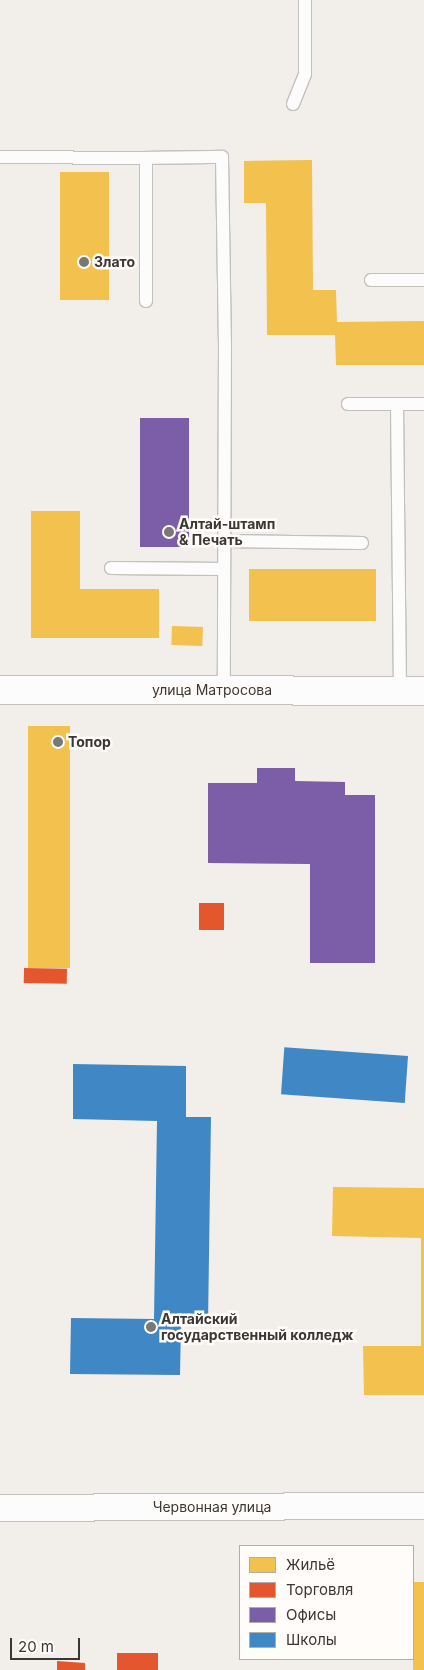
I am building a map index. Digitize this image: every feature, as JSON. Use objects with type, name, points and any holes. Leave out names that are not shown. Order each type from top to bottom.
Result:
[{"type":"street","name":"улица Матросова","points":[[0,690],[412,691]]},
{"type":"street","name":"Червонная улица","points":[[0,1508],[424,1506]]},
{"type":"lane","points":[[293,104],[305,74],[305,0]]},
{"type":"lane","points":[[0,157],[222,157],[225,541],[224,690]]},
{"type":"lane","points":[[146,158],[146,301]]},
{"type":"lane","points":[[371,280],[424,280]]},
{"type":"lane","points":[[348,404],[424,404]]},
{"type":"lane","points":[[397,404],[412,691]]},
{"type":"lane","points":[[225,541],[362,544]]},
{"type":"lane","points":[[111,568],[224,569]]},
{"type":"building: Жильё","points":[[312,160],[313,290],[336,290],[337,322],[424,321],[424,365],[336,365],[335,335],[267,335],[266,203],[244,203],[244,161]]},
{"type":"building: Жильё","points":[[60,172],[109,172],[109,300],[60,300]]},
{"type":"building: Жильё","points":[[31,511],[80,511],[80,589],[159,589],[159,638],[31,638]]},
{"type":"building: Жильё","points":[[249,569],[376,569],[376,621],[249,621]]},
{"type":"building: Жильё","points":[[172,626],[203,627],[202,646],[171,645]]},
{"type":"building: Жильё","points":[[28,726],[70,726],[70,968],[28,968]]},
{"type":"building: Жильё","points":[[333,1187],[424,1188],[424,1395],[364,1395],[363,1346],[421,1346],[421,1238],[332,1236]]},
{"type":"building: Жильё","points":[[414,1582],[424,1582],[424,1670],[413,1670]]},
{"type":"building: Торговля","points":[[199,903],[224,903],[224,930],[199,930]]},
{"type":"building: Торговля","points":[[24,968],[67,969],[67,984],[24,983]]},
{"type":"building: Торговля","points":[[117,1653],[158,1653],[158,1670],[117,1670]]},
{"type":"building: Торговля","points":[[57,1661],[85,1663],[85,1670],[57,1670]]},
{"type":"building: Офисы","points":[[140,418],[189,418],[189,547],[140,547]]},
{"type":"building: Офисы","points":[[257,768],[295,768],[295,781],[345,782],[345,795],[375,795],[375,963],[310,963],[310,864],[208,863],[208,783],[257,783]]},
{"type":"building: Школы","points":[[284,1047],[408,1056],[405,1103],[281,1094]]},
{"type":"building: Школы","points":[[73,1064],[186,1066],[186,1117],[211,1117],[208,1324],[181,1324],[180,1375],[70,1374],[71,1318],[154,1319],[157,1121],[73,1119]]},
{"type":"place","name":"Злато","points":[[84,262]]},
{"type":"place","name":"Алтай-штамп & Печать","points":[[169,532]]},
{"type":"place","name":"Топор","points":[[58,742]]},
{"type":"place","name":"Алтайский государственный колледж","points":[[151,1327]]}]
